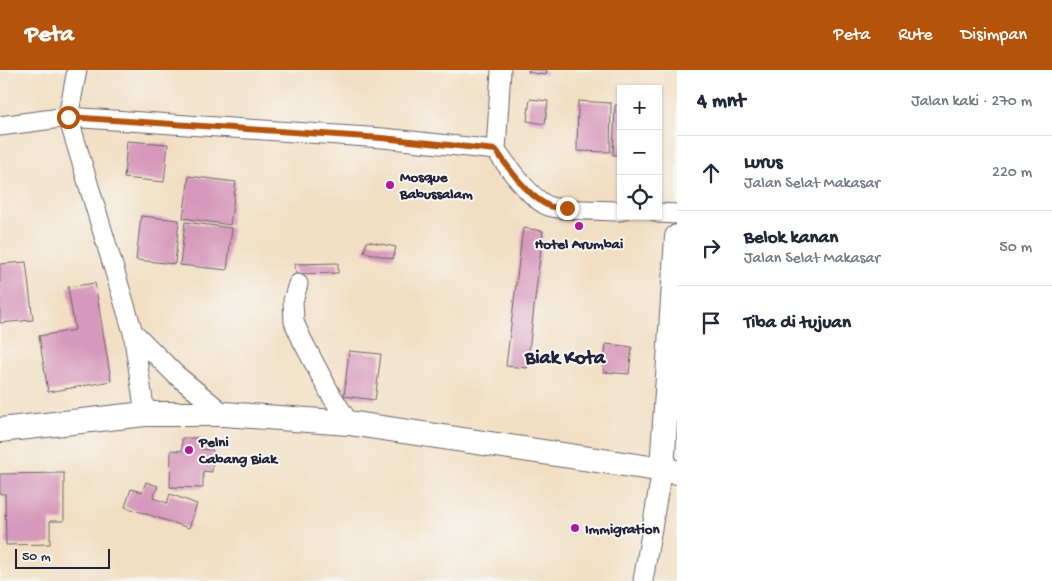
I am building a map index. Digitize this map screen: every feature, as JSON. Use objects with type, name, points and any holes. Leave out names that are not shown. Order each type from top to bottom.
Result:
[{"type":"main road","points":[[0,430],[145,414],[224,414],[349,423],[670,471],[677,237]]},
{"type":"street","points":[[77,70],[68,117],[133,332],[145,414]]},
{"type":"street","points":[[501,70],[496,150],[522,183],[548,206],[617,211]]},
{"type":"street","points":[[0,126],[68,117],[382,138],[496,150]]},
{"type":"street","points":[[662,213],[677,214]]},
{"type":"street","points":[[298,284],[293,301],[294,322],[331,395],[349,423]]},
{"type":"street","points":[[133,332],[175,374],[224,414]]},
{"type":"street","points":[[643,581],[670,471]]},
{"type":"building","points":[[528,70],[547,70],[546,75],[528,72]]},
{"type":"building","points":[[530,99],[548,101],[545,124],[527,121]]},
{"type":"building","points":[[578,101],[611,103],[610,152],[577,151]]},
{"type":"building","points":[[615,105],[617,105],[617,155],[613,155]]},
{"type":"building","points":[[127,141],[168,144],[164,182],[124,178]]},
{"type":"building","points":[[189,176],[236,182],[230,225],[183,218]]},
{"type":"building","points":[[141,216],[179,220],[175,264],[136,260]]},
{"type":"building","points":[[185,222],[232,228],[227,270],[180,265]]},
{"type":"building","points":[[523,228],[543,231],[527,368],[506,366]]},
{"type":"building","points":[[367,241],[396,247],[393,259],[364,252]]},
{"type":"building","points":[[26,262],[33,320],[0,323],[0,264]]},
{"type":"building","points":[[338,263],[338,273],[296,274],[295,264]]},
{"type":"building","points":[[95,283],[111,381],[48,392],[39,336],[75,330],[68,287]]},
{"type":"building","points":[[606,344],[632,347],[629,374],[603,372]]},
{"type":"building","points":[[349,351],[381,354],[375,400],[344,396]]},
{"type":"building","points":[[182,438],[200,438],[200,449],[213,450],[212,472],[203,471],[203,488],[170,487],[171,450],[182,451]]},
{"type":"building","points":[[64,473],[64,521],[50,521],[50,544],[6,545],[5,494],[0,494],[0,474]]},
{"type":"building","points":[[146,482],[158,486],[153,498],[167,503],[170,494],[197,504],[189,528],[125,507],[131,489],[142,492]]},
{"type":"place","name":"Mosque Babussalam","points":[[390,185]]},
{"type":"place","name":"Hotel Arumbai","points":[[579,226]]},
{"type":"place","name":"Pelni Cabang Biak","points":[[189,450]]},
{"type":"place","name":"Immigration","points":[[575,528]]},
{"type":"district","name":"Biak Kota","points":[[565,356]]},
{"type":"route","points":[[68,117],[382,138],[496,150],[507,166],[535,196],[548,206],[567,208]]}]
